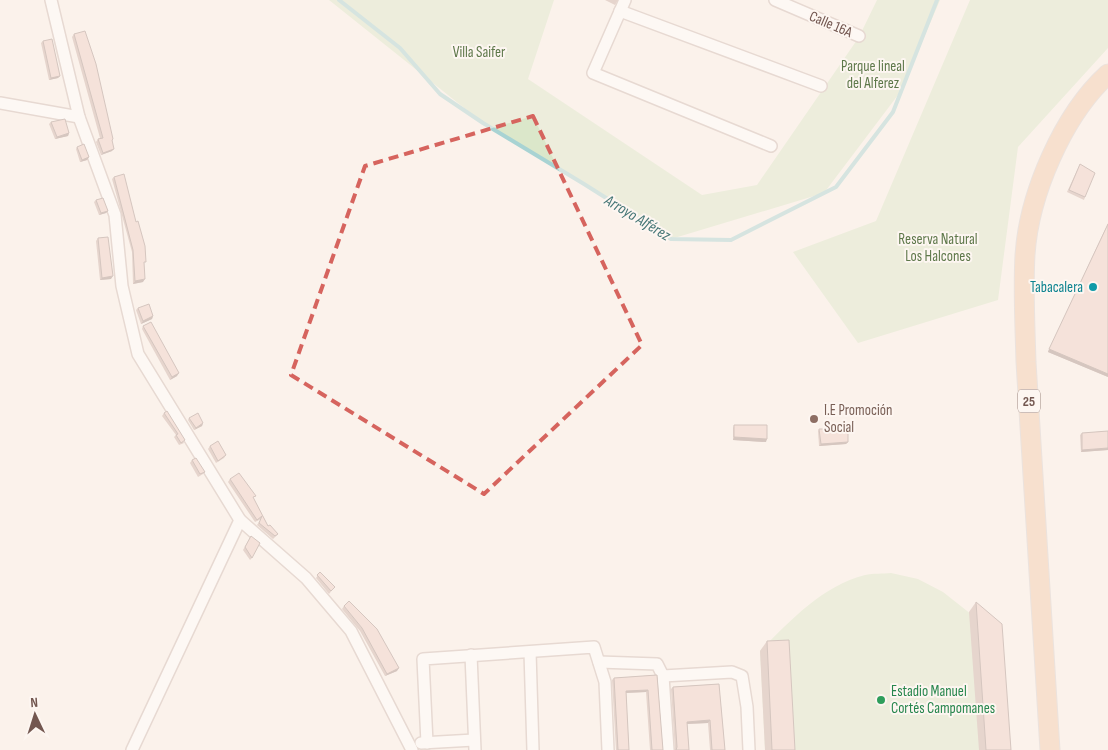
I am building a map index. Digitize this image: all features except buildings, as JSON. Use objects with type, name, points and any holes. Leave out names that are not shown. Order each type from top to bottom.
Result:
[{"type":"main road","name":"25","points":[[1050,750],[1026,362],[1025,253],[1031,216],[1044,174],[1061,137],[1086,97],[1108,74]]},
{"type":"street","points":[[51,0],[79,117],[114,215],[122,286],[138,354],[240,520],[306,578],[351,632],[410,747],[427,743],[474,745],[471,655]]},
{"type":"street","points":[[625,0],[593,73],[771,146]]},
{"type":"street","name":"Calle 16A","points":[[775,0],[859,36]]},
{"type":"street","points":[[620,12],[821,86]]},
{"type":"street","points":[[0,103],[79,117]]},
{"type":"street","points":[[132,750],[240,520]]},
{"type":"street","points":[[427,743],[423,658],[594,648],[605,682],[608,750]]},
{"type":"street","points":[[530,652],[533,750]]},
{"type":"street","points":[[599,662],[657,664],[663,676],[668,750]]},
{"type":"street","points":[[663,676],[732,672],[742,676],[748,707],[749,750]]},
{"type":"highlighted area","points":[[533,116],[642,345],[484,494],[291,375],[365,166]]},
{"type":"green space","name":"Parque lineal del Alferez","points":[[329,0],[554,0],[528,79],[702,195],[757,185],[859,37],[877,0],[940,0],[901,91],[824,193],[671,239],[483,123]]},
{"type":"green space","name":"Reserva Natural Los Halcones","points":[[970,0],[1108,0],[1108,48],[1018,147],[998,300],[858,343],[793,252],[876,221]]},
{"type":"green space","name":"Estadio Manuel Cortés Campomanes","points":[[891,573],[918,579],[943,592],[995,633],[1004,750],[765,750],[760,651],[808,606],[835,587],[865,575]]},
{"type":"waterway","name":"Arroyo Alférez","points":[[339,0],[400,48],[440,94],[483,123],[671,239],[731,240],[836,187],[893,112],[937,0]]},
{"type":"place","name":"Tabacalera","points":[[1093,287]]},
{"type":"place","name":"I.E Promoción Social","points":[[814,419]]},
{"type":"place","name":"Estadio Manuel Cortés Campomanes","points":[[881,700]]},
{"type":"park label","name":"Villa Saifer","points":[[479,52]]}]
